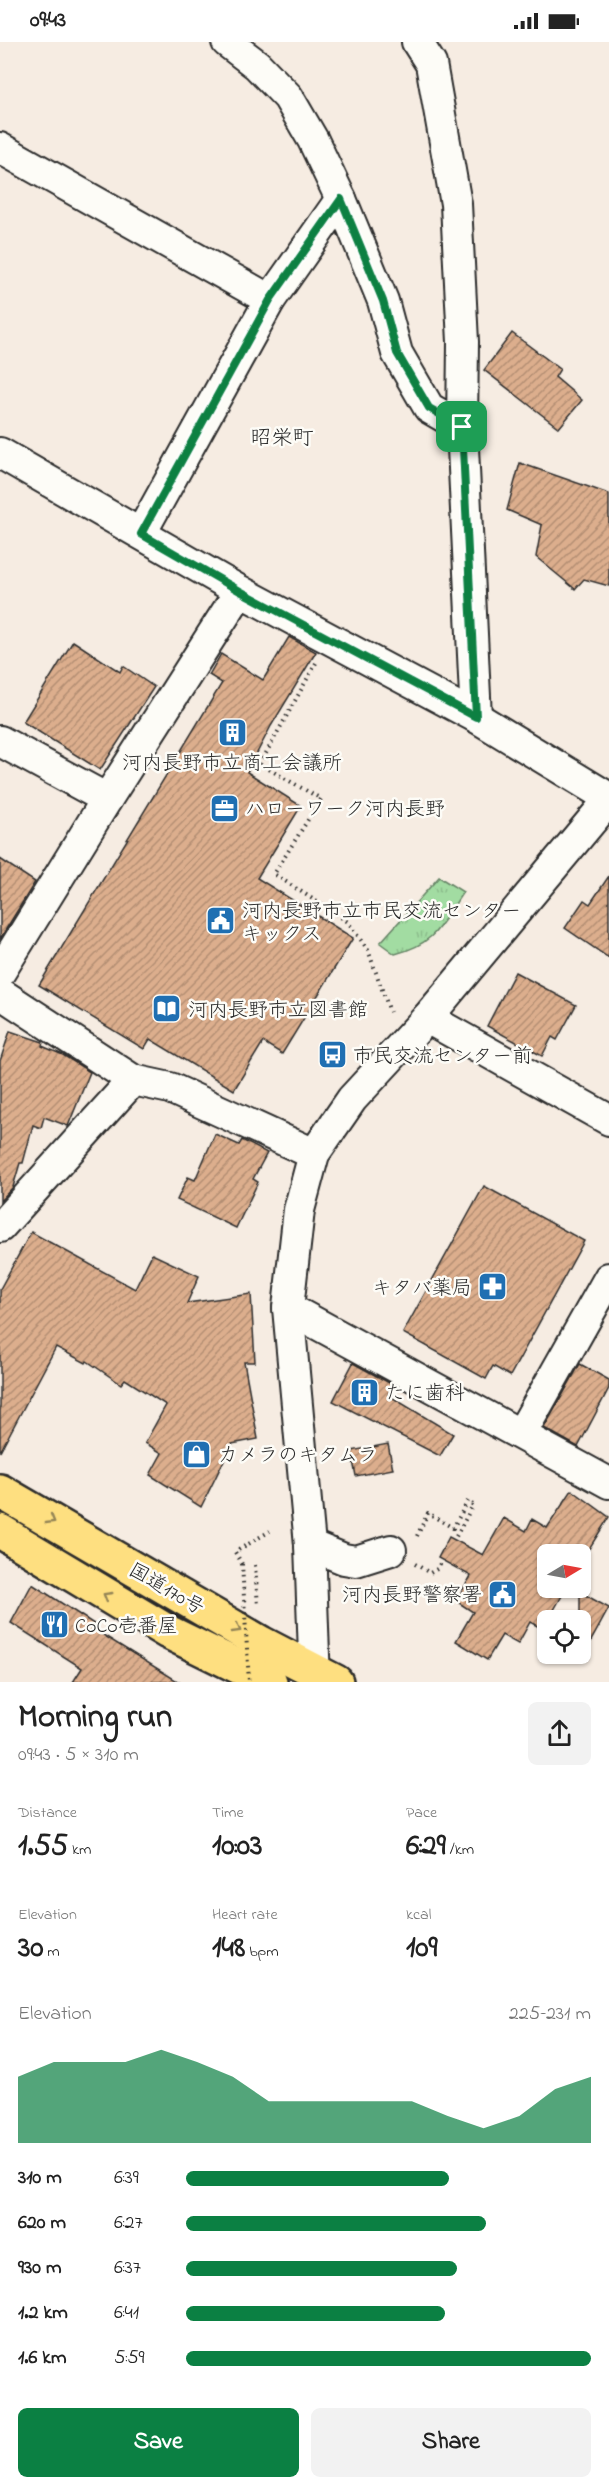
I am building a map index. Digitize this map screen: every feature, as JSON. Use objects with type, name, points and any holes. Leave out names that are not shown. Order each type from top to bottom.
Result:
[{"type":"highway","name":"国道170号","points":[[0,1491],[322,1678]]},
{"type":"highway","name":"国道170号","points":[[0,1531],[168,1632],[270,1682]]},
{"type":"street","points":[[227,42],[257,65],[288,97],[314,140],[341,199],[383,301],[397,353],[429,408],[462,427]]},
{"type":"street","points":[[417,42],[431,64],[456,204],[463,342],[462,427],[476,717]]},
{"type":"street","points":[[0,148],[270,300]]},
{"type":"street","points":[[141,534],[270,300],[341,199]]},
{"type":"street","points":[[0,453],[240,591],[476,717],[609,799],[427,1017],[352,1099],[314,1154],[299,1210],[288,1308],[322,1678]]},
{"type":"street","points":[[0,972],[240,591]]},
{"type":"street","points":[[0,741],[107,799]]},
{"type":"street","points":[[0,993],[133,1080],[170,1088],[314,1154]]},
{"type":"street","points":[[427,1017],[609,1120]]},
{"type":"street","points":[[0,1227],[133,1080]]},
{"type":"street","points":[[521,1434],[609,1278]]},
{"type":"street","points":[[288,1308],[609,1483]]},
{"type":"street","points":[[310,1545],[344,1559],[356,1561],[403,1545]]},
{"type":"path","points":[[330,638],[260,764],[321,799],[274,874],[348,922],[368,950],[390,1012]]},
{"type":"path","points":[[403,1545],[428,1513],[453,1528],[468,1501],[473,1505],[454,1540]]},
{"type":"path","points":[[249,1682],[242,1564],[235,1552],[270,1531]]},
{"type":"path","points":[[429,1573],[437,1569],[442,1560]]},
{"type":"green space","points":[[439,877],[463,892],[443,923],[429,938],[420,945],[395,954],[380,943]]},
{"type":"building","points":[[512,333],[560,369],[555,377],[582,400],[559,428],[484,370]]},
{"type":"building","points":[[520,463],[609,494],[609,586],[584,579],[575,589],[536,557],[542,525],[507,510]]},
{"type":"building","points":[[289,637],[316,652],[271,726],[247,772],[301,806],[257,878],[353,938],[282,1054],[263,1042],[234,1090],[150,1039],[144,1049],[39,985],[222,683],[209,675],[221,654],[263,680]]},
{"type":"building","points":[[73,641],[120,672],[123,666],[154,687],[100,770],[23,722]]},
{"type":"building","points":[[0,859],[35,882],[0,939]]},
{"type":"building","points":[[609,876],[609,958],[565,928],[584,900],[590,904]]},
{"type":"building","points":[[515,972],[576,1005],[557,1040],[552,1037],[542,1056],[487,1026]]},
{"type":"building","points":[[10,1031],[43,1042],[42,1046],[63,1055],[90,1072],[68,1126],[44,1117],[41,1128],[33,1125],[23,1163],[20,1163],[13,1187],[0,1201],[0,1061]]},
{"type":"building","points":[[215,1134],[239,1145],[242,1140],[267,1153],[253,1179],[258,1182],[236,1228],[177,1200],[188,1177],[195,1180]]},
{"type":"building","name":"キタバ薬局","points":[[484,1186],[584,1241],[510,1376],[493,1366],[486,1379],[403,1333]]},
{"type":"building","points":[[31,1232],[135,1289],[152,1254],[199,1276],[187,1303],[251,1294],[255,1362],[244,1362],[258,1439],[232,1444],[201,1507],[150,1475],[162,1453],[145,1443],[166,1405],[125,1379],[121,1384],[87,1361],[86,1363],[56,1347],[0,1452],[0,1289]]},
{"type":"building","points":[[353,1363],[393,1385],[388,1395],[453,1434],[440,1456],[333,1401]]},
{"type":"building","points":[[580,1364],[609,1380],[609,1388],[578,1447],[544,1428]]},
{"type":"building","points":[[388,1444],[393,1469],[356,1476],[351,1451]]},
{"type":"building","name":"河内長野警察署","points":[[572,1490],[609,1517],[591,1546],[537,1544],[537,1598],[561,1598],[554,1610],[537,1610],[537,1626],[530,1622],[518,1644],[502,1635],[487,1660],[456,1641],[473,1612],[456,1601],[471,1576],[438,1558],[449,1537],[483,1555],[504,1518],[526,1531],[532,1519],[547,1528]]},
{"type":"building","points":[[32,1584],[97,1626],[95,1630],[179,1682],[73,1682],[82,1668],[11,1623]]},
{"type":"building","points":[[580,1598],[591,1598],[609,1608],[591,1641],[591,1610],[580,1610]]},
{"type":"place","name":"河内長野市立商工会議所","points":[[232,732]]},
{"type":"place","name":"ハローワーク河内長野","points":[[224,808]]},
{"type":"place","name":"河内長野市立市民交流センター キックス","points":[[221,921]]},
{"type":"place","name":"河内長野市立図書館","points":[[167,1009]]},
{"type":"place","name":"市民交流センター前","points":[[332,1055]]},
{"type":"place","name":"キタバ薬局","points":[[493,1287]]},
{"type":"place","name":"たに歯科","points":[[364,1392]]},
{"type":"place","name":"カメラのキタムラ","points":[[197,1454]]},
{"type":"place","name":"河内長野警察署","points":[[503,1594]]},
{"type":"place","name":"CoCo壱番屋","points":[[54,1625]]},
{"type":"district","name":"昭栄町","points":[[282,437]]},
{"type":"route","points":[[341,199],[383,301],[397,353],[429,408],[462,427],[476,717],[240,591],[141,534],[270,300],[341,199]]}]
